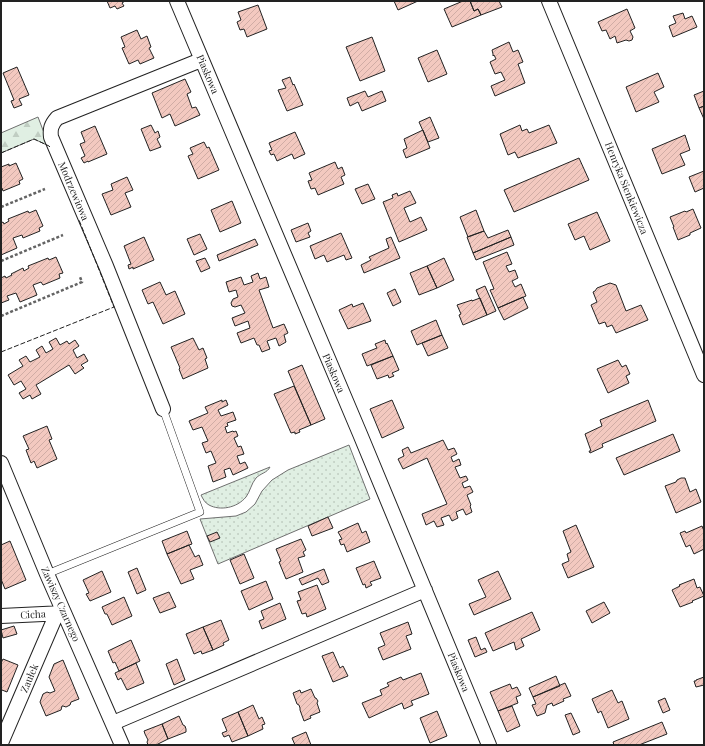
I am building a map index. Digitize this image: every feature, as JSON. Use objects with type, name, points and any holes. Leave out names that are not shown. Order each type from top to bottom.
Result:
[{"type":"street","name":"Piaskowa","points":[[177,1],[490,745]]},
{"type":"street","name":"Henryka Sienkiewicza","points":[[549,1],[704,375]]},
{"type":"street","name":"Modrzewiowa","points":[[163,409],[106,266],[51,137],[50,129],[57,118],[201,60]]},
{"type":"street","name":"Zawiszy Czarnego","points":[[1,463],[47,574],[60,613],[113,723],[122,745]]},
{"type":"street","points":[[113,723],[425,590]]},
{"type":"street","name":"Cicha","points":[[1,616],[60,613]]},
{"type":"street","name":"Zaułek","points":[[1,743],[60,613]]},
{"type":"lane","points":[[47,574],[200,512],[163,409]]},
{"type":"path","points":[[1,207],[45,189]]},
{"type":"path","points":[[1,262],[63,235]]},
{"type":"path","points":[[1,316],[82,282],[80,277]]},
{"type":"green space","points":[[38,117],[49,146],[34,139],[1,153],[1,133]]},
{"type":"green space","points":[[349,445],[370,499],[218,564],[200,519],[236,516],[246,512],[255,504],[262,491],[272,480],[288,470]]},
{"type":"green space","points":[[270,467],[267,471],[256,478],[249,493],[238,504],[223,508],[213,507],[206,503],[201,495]]},
{"type":"building","points":[[107,1],[125,1],[122,3],[124,6],[117,9],[115,6],[110,8]]},
{"type":"building","points":[[394,1],[418,1],[398,10]]},
{"type":"building","points":[[463,1],[470,1],[474,11],[478,9],[481,15],[452,27],[444,9]]},
{"type":"building","points":[[470,1],[499,1],[502,7],[481,15],[478,9],[474,11]]},
{"type":"building","points":[[258,5],[267,29],[247,37],[244,29],[240,30],[237,22],[241,20],[238,12]]},
{"type":"building","points":[[627,9],[635,28],[630,31],[633,37],[632,40],[617,43],[615,36],[610,39],[606,30],[602,31],[598,22]]},
{"type":"building","points":[[683,13],[685,19],[692,16],[697,27],[673,37],[669,26],[676,23],[673,16]]},
{"type":"building","points":[[137,30],[141,39],[147,36],[151,47],[149,48],[154,58],[140,64],[138,60],[129,64],[122,48],[125,47],[121,37]]},
{"type":"building","points":[[372,37],[385,71],[360,81],[346,47]]},
{"type":"building","points":[[509,42],[513,52],[518,50],[523,62],[518,64],[525,83],[495,96],[491,86],[505,80],[501,72],[495,74],[490,62],[496,59],[494,55],[493,56],[492,50]]},
{"type":"building","points":[[437,50],[447,74],[428,82],[418,58]]},
{"type":"building","points":[[17,67],[29,95],[19,99],[22,105],[14,108],[11,101],[14,100],[3,73]]},
{"type":"building","points":[[658,73],[664,87],[654,92],[659,102],[636,112],[626,87]]},
{"type":"building","points":[[290,77],[303,105],[287,111],[278,90],[286,88],[282,80]]},
{"type":"building","points":[[185,79],[191,92],[187,94],[192,108],[196,107],[200,115],[175,126],[170,114],[162,118],[152,93]]},
{"type":"building","points":[[365,91],[368,97],[382,91],[386,101],[362,111],[358,102],[350,106],[347,98]]},
{"type":"building","points":[[704,91],[704,106],[699,108],[694,95]]},
{"type":"building","points":[[704,106],[704,119],[699,108]]},
{"type":"building","points":[[430,117],[439,138],[428,142],[419,122]]},
{"type":"building","points":[[151,125],[155,133],[158,131],[160,137],[157,139],[161,147],[150,151],[141,129]]},
{"type":"building","points":[[520,125],[522,131],[527,129],[529,133],[549,125],[557,143],[518,158],[515,152],[508,155],[500,134]]},
{"type":"building","points":[[95,126],[107,154],[84,163],[81,158],[85,156],[80,144],[85,142],[81,132]]},
{"type":"building","points":[[423,130],[430,148],[406,158],[403,150],[407,148],[404,139]]},
{"type":"building","points":[[295,132],[305,154],[294,159],[292,154],[277,161],[274,154],[271,155],[269,151],[272,150],[269,143]]},
{"type":"building","points":[[685,135],[690,150],[680,154],[685,165],[662,174],[652,149]]},
{"type":"building","points":[[204,142],[207,148],[209,147],[219,170],[198,179],[188,156],[193,154],[190,148]]},
{"type":"building","points":[[579,158],[589,180],[514,212],[504,190]]},
{"type":"building","points":[[335,162],[338,169],[342,167],[345,175],[341,177],[344,184],[318,195],[315,188],[311,189],[308,181],[312,180],[309,173]]},
{"type":"building","points":[[16,163],[23,179],[19,181],[20,184],[3,191],[1,188],[1,167]]},
{"type":"building","points":[[704,171],[704,188],[695,192],[689,177]]},
{"type":"building","points":[[127,177],[133,190],[125,193],[131,207],[111,215],[102,194],[113,190],[111,184]]},
{"type":"building","points":[[368,184],[375,199],[362,204],[355,189]]},
{"type":"building","points":[[410,191],[416,203],[404,208],[410,222],[421,217],[427,230],[399,242],[383,202],[393,198],[392,195],[397,193],[398,196]]},
{"type":"building","points":[[232,201],[241,223],[220,232],[211,210]]},
{"type":"building","points":[[693,209],[701,228],[678,240],[670,217]]},
{"type":"building","points":[[36,210],[43,226],[39,228],[40,231],[23,238],[22,235],[13,238],[17,248],[1,255],[1,223],[3,222],[4,224],[9,221],[8,219],[28,211],[29,213]]},
{"type":"building","points":[[476,210],[484,231],[468,237],[460,217]]},
{"type":"building","points":[[597,212],[610,241],[590,250],[584,236],[575,240],[568,224]]},
{"type":"building","points":[[308,223],[311,231],[308,233],[310,237],[296,242],[291,230]]},
{"type":"building","points":[[508,230],[511,237],[473,253],[467,237],[484,231],[488,238]]},
{"type":"building","points":[[341,233],[352,258],[346,260],[344,255],[327,262],[324,255],[315,259],[310,246]]},
{"type":"building","points":[[200,234],[207,249],[194,255],[187,239]]},
{"type":"building","points":[[144,237],[154,260],[133,269],[133,267],[129,269],[128,265],[131,264],[124,246]]},
{"type":"building","points":[[391,237],[400,258],[364,273],[361,265],[371,260],[369,257],[389,248],[386,239]]},
{"type":"building","points":[[511,237],[514,245],[476,260],[473,253]]},
{"type":"building","points":[[255,239],[258,245],[219,261],[217,255]]},
{"type":"building","points":[[507,252],[512,264],[506,266],[509,272],[515,270],[518,278],[512,281],[515,287],[521,284],[526,296],[498,308],[490,290],[494,289],[483,262]]},
{"type":"building","points":[[56,257],[63,273],[59,274],[60,278],[43,285],[41,282],[33,285],[37,295],[20,302],[16,293],[7,296],[9,300],[1,303],[1,278],[5,276],[6,278],[23,268],[24,271],[29,268],[28,266],[48,258],[49,260]]},
{"type":"building","points":[[205,258],[210,268],[201,272],[196,261]]},
{"type":"building","points":[[444,258],[454,280],[437,288],[427,266]]},
{"type":"building","points":[[427,266],[437,288],[419,295],[410,273]]},
{"type":"building","points":[[258,273],[260,279],[266,277],[269,287],[259,290],[273,328],[284,324],[288,333],[284,335],[286,342],[279,346],[276,338],[267,341],[270,349],[262,352],[254,338],[241,343],[237,333],[250,328],[248,321],[235,326],[232,318],[245,313],[241,305],[235,307],[232,306],[231,303],[233,299],[238,297],[236,290],[229,292],[226,282],[241,277],[244,285],[253,282],[251,276]]},
{"type":"building","points":[[160,282],[166,295],[175,291],[185,314],[163,324],[153,302],[148,304],[142,290]]},
{"type":"building","points":[[610,283],[616,285],[626,311],[641,305],[648,320],[616,333],[612,325],[607,327],[605,322],[599,324],[591,305],[597,302],[593,292],[597,288]]},
{"type":"building","points":[[485,286],[496,311],[487,315],[476,290]]},
{"type":"building","points":[[395,289],[401,302],[393,306],[387,293]]},
{"type":"building","points":[[523,297],[528,308],[504,320],[498,308]]},
{"type":"building","points":[[480,298],[487,315],[463,325],[459,315],[461,314],[457,305]]},
{"type":"building","points":[[363,303],[371,321],[348,329],[339,310],[352,304],[353,307]]},
{"type":"building","points":[[436,320],[442,335],[417,345],[411,331]]},
{"type":"building","points":[[442,335],[448,348],[428,356],[422,343]]},
{"type":"building","points":[[56,338],[60,345],[67,341],[69,344],[75,340],[79,346],[73,350],[77,358],[84,354],[88,361],[81,365],[84,368],[75,374],[69,365],[36,385],[41,394],[32,399],[30,395],[23,399],[19,393],[26,389],[21,381],[14,385],[8,375],[23,366],[19,360],[26,356],[30,362],[40,357],[36,350],[42,346],[46,353],[53,349],[49,342]]},
{"type":"building","points":[[193,338],[199,350],[203,348],[207,358],[205,359],[208,368],[183,379],[171,347]]},
{"type":"building","points":[[385,340],[393,356],[367,366],[362,354],[377,348],[375,344]]},
{"type":"building","points":[[393,356],[399,370],[392,373],[394,376],[389,378],[388,375],[377,379],[371,365]]},
{"type":"building","points":[[618,360],[622,367],[626,365],[630,374],[626,376],[629,383],[608,393],[597,369]]},
{"type":"building","points":[[302,365],[325,419],[311,425],[288,371]]},
{"type":"building","points":[[294,386],[311,425],[299,430],[300,432],[295,434],[295,432],[291,433],[274,394]]},
{"type":"building","points":[[222,400],[222,402],[226,400],[228,405],[218,410],[221,416],[233,412],[236,420],[227,423],[228,426],[225,427],[227,433],[236,431],[238,436],[234,438],[238,447],[241,446],[244,454],[237,456],[240,464],[245,462],[248,468],[233,475],[230,468],[224,470],[226,477],[213,482],[208,466],[216,463],[211,451],[206,453],[202,443],[208,441],[202,427],[193,430],[189,421],[208,413],[205,407]]},
{"type":"building","points":[[392,400],[404,428],[382,438],[370,409]]},
{"type":"building","points":[[648,400],[656,421],[602,444],[603,447],[590,453],[589,451],[591,451],[585,434],[602,426],[600,420]]},
{"type":"building","points":[[47,426],[52,439],[49,440],[57,459],[37,468],[34,461],[31,463],[26,450],[29,449],[23,436]]},
{"type":"building","points":[[673,434],[680,451],[624,475],[616,458]]},
{"type":"building","points":[[443,440],[448,450],[454,448],[457,454],[451,457],[453,462],[459,459],[461,465],[455,467],[460,478],[466,476],[468,480],[462,483],[464,488],[470,486],[473,492],[467,495],[472,512],[466,515],[463,509],[456,512],[458,518],[452,521],[449,515],[441,518],[444,525],[437,527],[434,521],[426,525],[422,514],[447,504],[427,458],[403,469],[398,459],[404,456],[402,450],[408,447],[411,453]]},
{"type":"building","points":[[681,478],[685,478],[690,492],[696,489],[701,502],[676,513],[665,486],[676,482]]},
{"type":"building","points":[[328,517],[333,528],[312,536],[308,526]]},
{"type":"building","points":[[358,523],[362,533],[366,531],[370,542],[347,552],[344,544],[341,545],[339,540],[342,539],[338,532]]},
{"type":"building","points":[[576,525],[594,567],[568,578],[562,564],[569,561],[567,554],[571,552],[563,531]]},
{"type":"building","points":[[702,526],[704,531],[704,549],[694,554],[690,545],[686,547],[680,533],[685,531],[686,533]]},
{"type":"building","points":[[187,531],[192,544],[167,554],[162,541]]},
{"type":"building","points":[[217,532],[220,538],[210,542],[207,536]]},
{"type":"building","points":[[301,539],[306,550],[303,552],[305,556],[298,558],[303,572],[286,579],[279,562],[281,561],[276,549]]},
{"type":"building","points":[[10,541],[26,580],[5,589],[1,579],[1,545]]},
{"type":"building","points":[[189,545],[195,557],[199,555],[203,565],[190,570],[194,579],[181,584],[167,554]]},
{"type":"building","points":[[244,554],[254,578],[240,584],[230,560]]},
{"type":"building","points":[[374,561],[381,578],[370,582],[372,585],[366,588],[365,584],[363,585],[356,568]]},
{"type":"building","points":[[137,568],[146,590],[137,594],[128,572]]},
{"type":"building","points":[[324,569],[329,582],[322,585],[318,578],[302,585],[299,579]]},
{"type":"building","points":[[102,571],[111,592],[90,601],[86,594],[89,593],[83,580]]},
{"type":"building","points":[[498,571],[511,599],[474,615],[469,604],[486,597],[478,580]]},
{"type":"building","points":[[694,579],[697,588],[700,587],[704,596],[680,607],[672,590],[680,586],[679,585]]},
{"type":"building","points":[[266,581],[273,599],[249,610],[241,591]]},
{"type":"building","points":[[317,585],[326,609],[307,617],[306,613],[302,614],[297,601],[301,600],[298,592]]},
{"type":"building","points":[[169,592],[176,607],[160,613],[153,598]]},
{"type":"building","points":[[124,597],[132,616],[112,625],[102,607]]},
{"type":"building","points":[[604,602],[610,613],[592,623],[586,611]]},
{"type":"building","points":[[280,603],[286,619],[262,629],[259,621],[264,619],[261,611]]},
{"type":"building","points":[[532,612],[540,630],[521,639],[524,646],[516,650],[514,642],[493,651],[485,633]]},
{"type":"building","points":[[221,620],[229,640],[223,643],[224,645],[213,650],[203,627]]},
{"type":"building","points":[[408,622],[412,634],[406,636],[411,649],[383,660],[378,648],[385,645],[380,633]]},
{"type":"building","points":[[14,626],[17,634],[3,638],[1,630]]},
{"type":"building","points":[[203,627],[213,650],[202,654],[201,651],[194,654],[186,634]]},
{"type":"building","points":[[476,637],[481,650],[485,648],[487,652],[475,657],[468,640]]},
{"type":"building","points":[[131,640],[140,661],[119,671],[115,662],[113,663],[108,651]]},
{"type":"building","points":[[333,652],[340,668],[343,666],[348,676],[333,682],[322,656]]},
{"type":"building","points":[[3,659],[18,665],[7,692],[2,690],[1,692],[1,663]]},
{"type":"building","points":[[177,659],[185,680],[174,685],[166,664]]},
{"type":"building","points":[[63,660],[79,699],[71,702],[70,705],[66,707],[62,706],[61,710],[46,716],[40,702],[43,694],[55,691],[49,677],[54,664]]},
{"type":"building","points":[[136,663],[144,683],[127,690],[121,678],[118,680],[115,673]]},
{"type":"building","points":[[421,673],[429,694],[411,701],[413,705],[404,709],[402,703],[369,718],[362,703],[382,695],[380,690],[389,686],[387,683],[401,677],[403,680]]},
{"type":"building","points":[[556,676],[560,686],[533,697],[529,688]]},
{"type":"building","points":[[704,677],[704,685],[696,687],[694,681]]},
{"type":"building","points":[[565,683],[571,696],[563,699],[564,701],[553,706],[552,703],[547,705],[545,713],[537,716],[532,705],[536,704],[533,697]]},
{"type":"building","points":[[510,684],[512,689],[517,687],[521,695],[516,697],[518,703],[498,711],[490,692]]},
{"type":"building","points":[[311,689],[318,701],[317,703],[320,712],[310,716],[311,718],[304,721],[293,693],[300,690],[301,693]]},
{"type":"building","points":[[612,690],[618,703],[622,701],[629,719],[608,728],[601,711],[598,713],[592,699]]},
{"type":"building","points":[[665,698],[670,710],[663,713],[658,701]]},
{"type":"building","points":[[253,705],[259,719],[262,717],[265,724],[262,725],[263,729],[248,736],[238,712]]},
{"type":"building","points":[[512,706],[520,726],[507,732],[498,711]]},
{"type":"building","points":[[437,711],[447,736],[430,743],[420,718]]},
{"type":"building","points":[[238,712],[248,736],[232,742],[229,735],[224,737],[222,733],[227,731],[222,719]]},
{"type":"building","points":[[571,713],[580,732],[573,735],[565,715]]},
{"type":"building","points":[[179,716],[183,725],[185,726],[186,732],[168,739],[162,724]]},
{"type":"building","points":[[662,722],[667,734],[639,745],[614,745],[613,742]]},
{"type":"building","points":[[162,724],[168,739],[156,745],[148,745],[148,740],[144,731]]},
{"type":"building","points":[[306,732],[311,745],[295,745],[292,738]]},
{"type":"fence","points":[[1,153],[34,139],[50,147]]},
{"type":"fence","points":[[1,352],[114,307],[79,220]]}]
